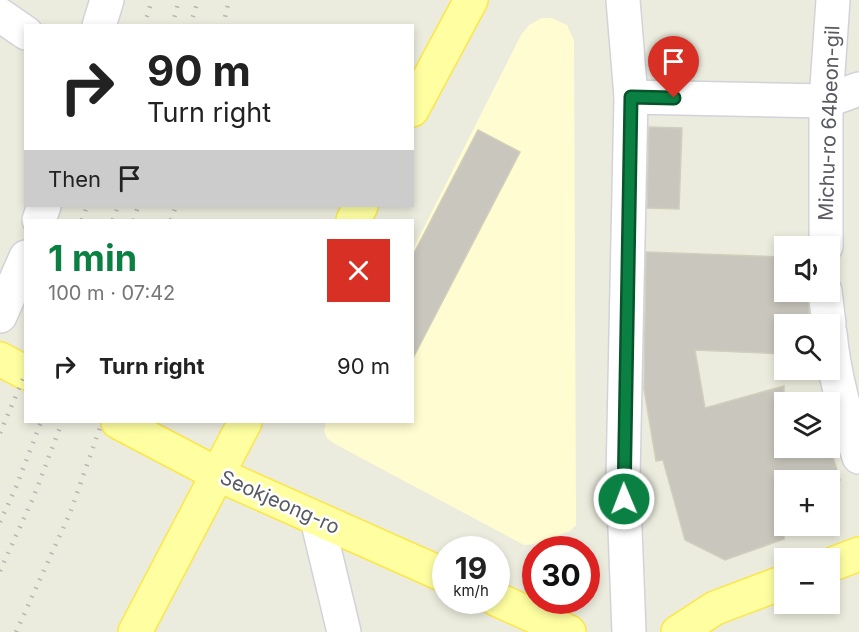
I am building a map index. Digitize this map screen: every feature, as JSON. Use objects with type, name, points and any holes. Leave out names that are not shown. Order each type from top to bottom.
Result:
[{"type":"main road","points":[[414,106],[471,0]]},
{"type":"main road","points":[[0,359],[24,372]]},
{"type":"main road","name":"Seokjeong-ro","points":[[120,423],[217,474],[432,570]]},
{"type":"main road","points":[[135,632],[244,423]]},
{"type":"main road","points":[[840,561],[859,554]]},
{"type":"main road","points":[[678,632],[715,608],[774,586]]},
{"type":"main road","points":[[510,605],[569,632]]},
{"type":"street","points":[[100,24],[107,0]]},
{"type":"street","points":[[623,0],[631,97],[623,477],[629,632]]},
{"type":"street","name":"Michu-ro 64beon-gil","points":[[826,236],[826,101],[833,0]]},
{"type":"street","points":[[0,15],[24,32]]},
{"type":"street","points":[[631,97],[826,101],[859,89]]},
{"type":"street","points":[[0,316],[24,262]]},
{"type":"street","points":[[840,376],[850,399],[859,458]]},
{"type":"street","points":[[316,519],[344,632]]},
{"type":"shaded area","points":[[542,18],[551,18],[567,25],[574,41],[576,525],[570,531],[556,536],[522,536],[522,544],[335,444],[327,438],[324,431],[326,423],[414,423],[414,247],[521,35],[529,25]]},
{"type":"building","points":[[649,127],[682,128],[679,209],[647,208]]},
{"type":"building","points":[[478,130],[520,152],[414,356],[414,253]]},
{"type":"building","points":[[646,252],[774,257],[774,302],[808,302],[809,314],[774,314],[774,354],[695,350],[705,408],[784,386],[784,392],[774,392],[774,458],[833,458],[837,470],[774,470],[774,536],[784,536],[784,539],[725,560],[685,540],[663,460],[656,461],[644,389]]},
{"type":"railway","points":[[145,24],[152,0]]},
{"type":"railway","points":[[173,24],[179,0]]},
{"type":"railway","points":[[191,24],[198,0]]},
{"type":"railway","points":[[223,24],[229,0]]},
{"type":"railway","points":[[82,219],[87,207]]},
{"type":"railway","points":[[113,219],[118,207]]},
{"type":"railway","points":[[134,219],[138,207]]},
{"type":"railway","points":[[171,219],[176,207]]},
{"type":"railway","points":[[0,433],[24,377]]},
{"type":"railway","points":[[0,522],[41,423]]},
{"type":"railway","points":[[0,571],[34,496],[62,423]]},
{"type":"railway","points":[[16,632],[70,513],[102,423]]},
{"type":"route","points":[[624,499],[631,97],[674,98]]}]
